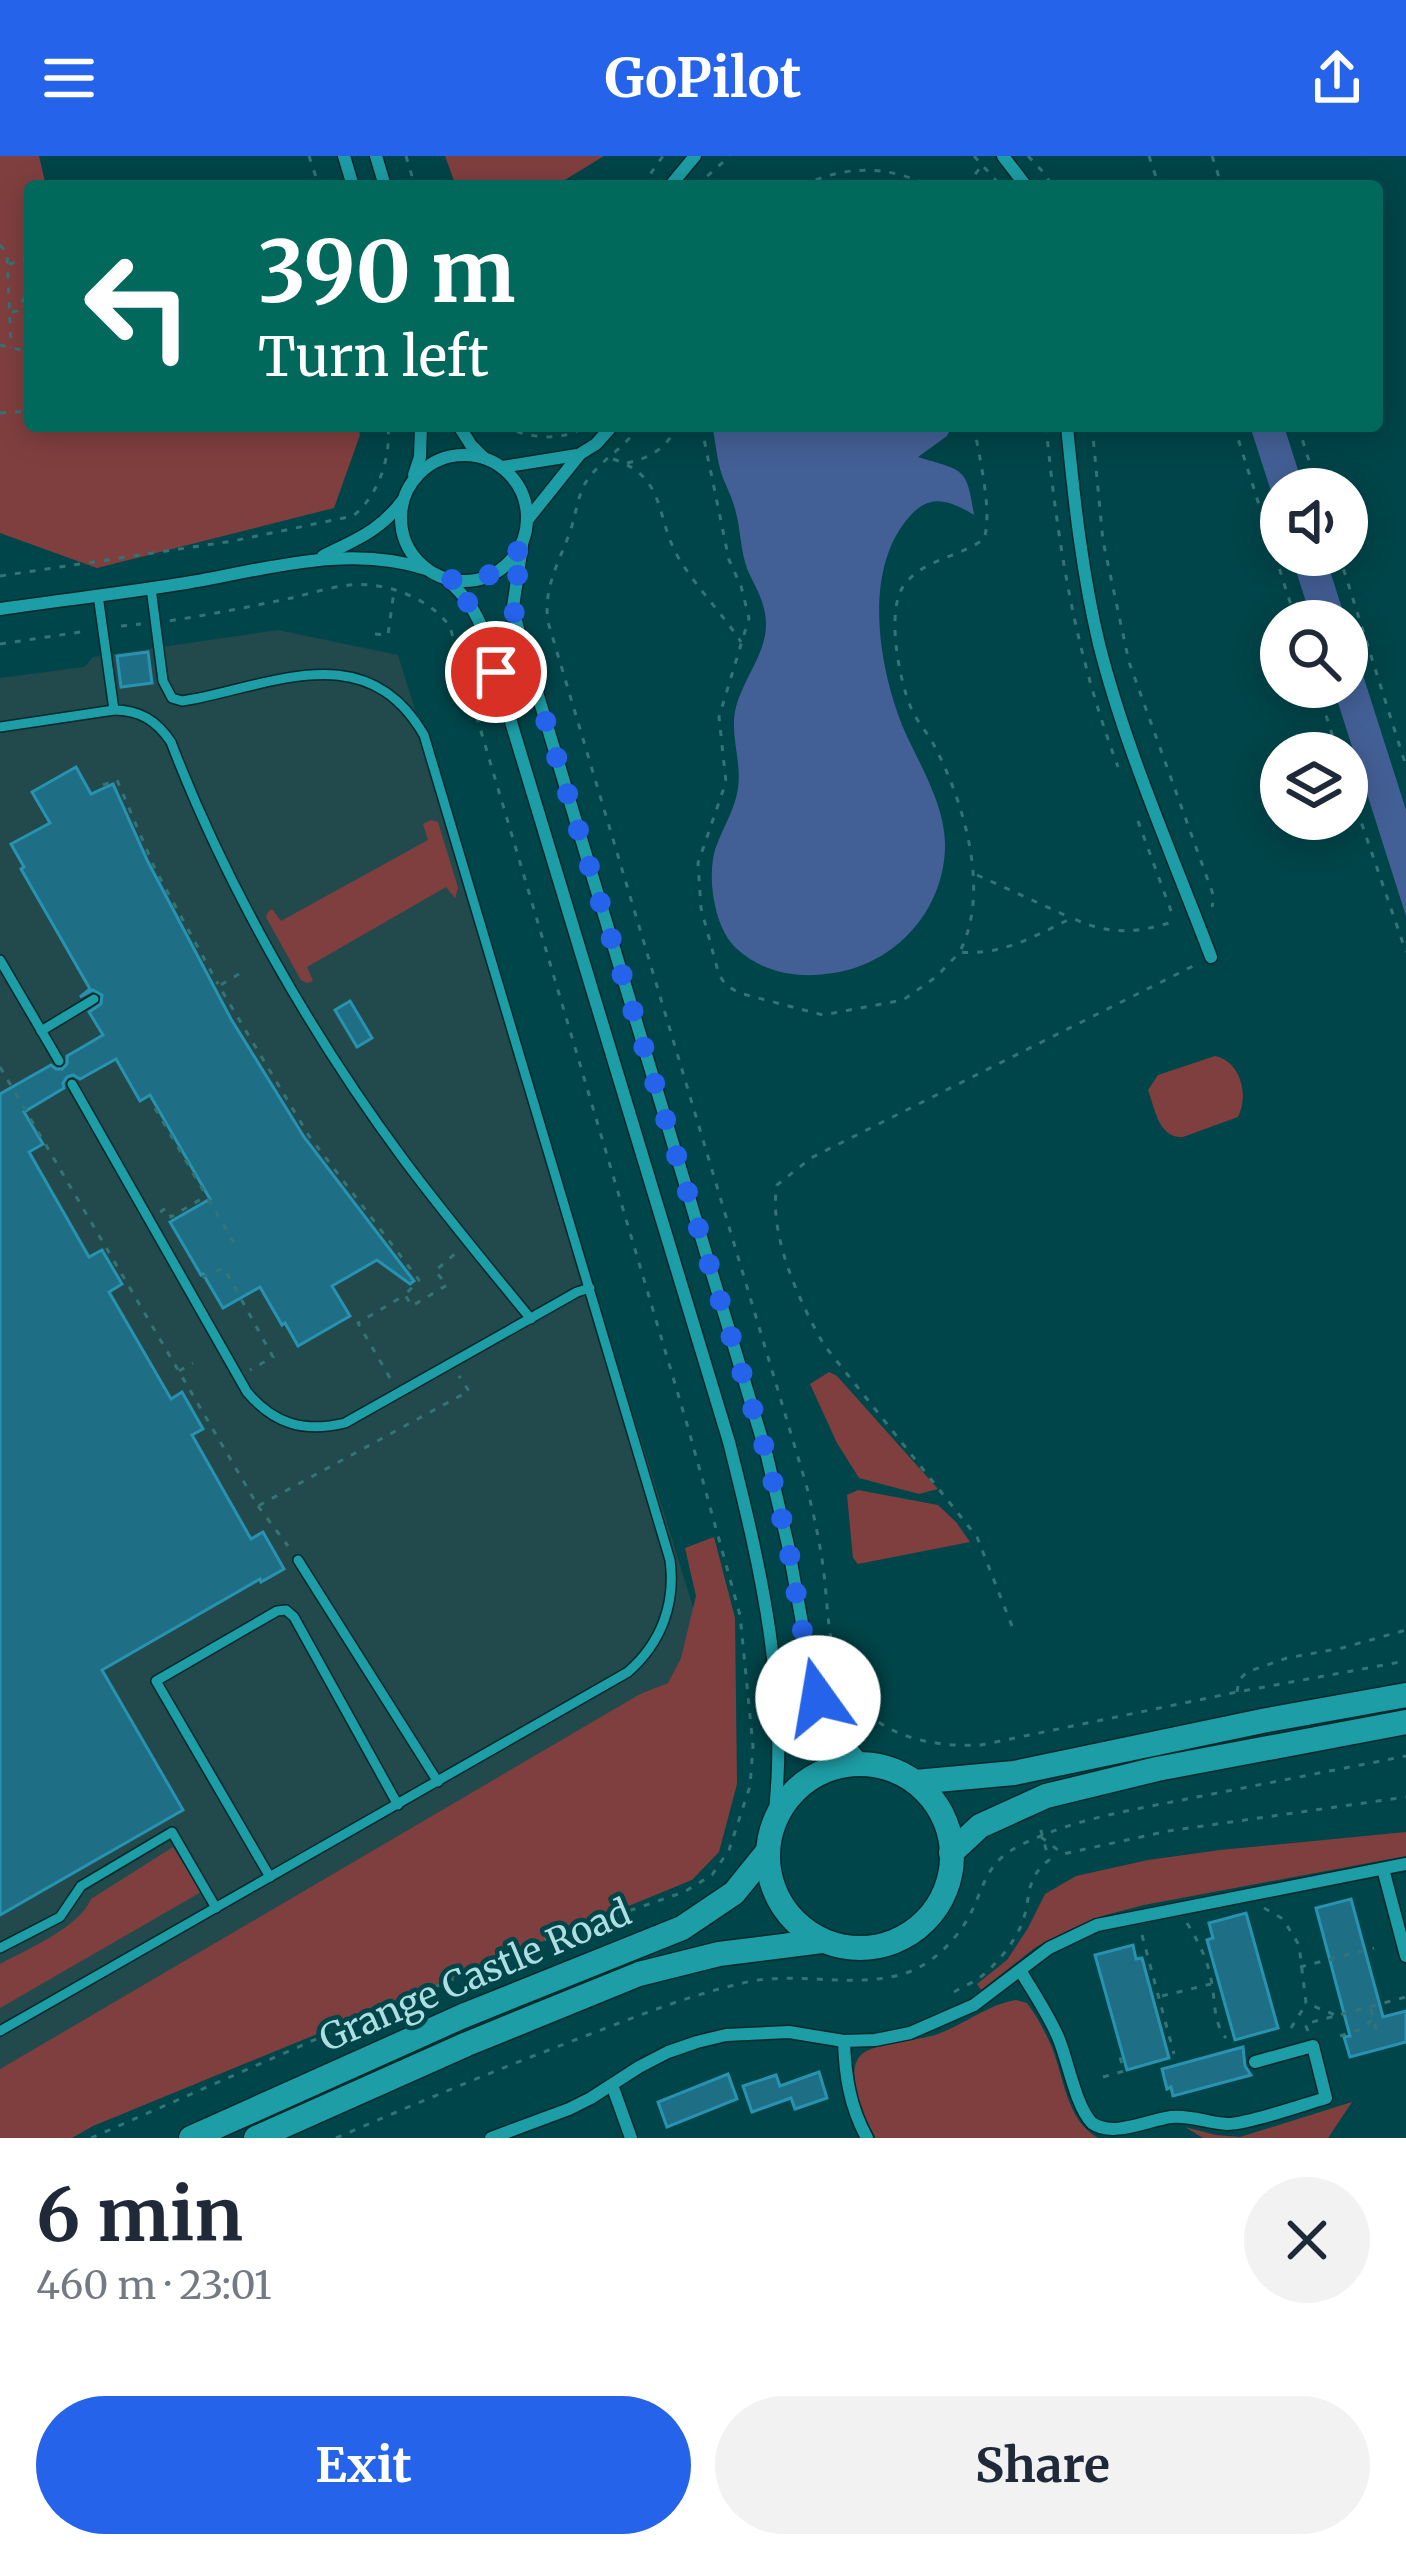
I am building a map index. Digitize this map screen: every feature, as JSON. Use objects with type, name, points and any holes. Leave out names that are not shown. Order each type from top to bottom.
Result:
[{"type":"main road","points":[[915,1782],[1014,1773],[1406,1695]]},
{"type":"main road","points":[[951,1853],[980,1826],[1046,1796],[1157,1769],[1406,1721]]},
{"type":"main road","points":[[865,1764],[894,1770],[915,1782],[946,1826],[951,1853]]},
{"type":"main road","name":"Grange Castle Road","points":[[191,2138],[463,2016],[682,1928],[734,1893],[771,1839],[788,1799],[803,1784],[826,1771],[865,1764]]},
{"type":"main road","points":[[771,1839],[770,1875],[778,1897],[794,1920],[823,1941]]},
{"type":"main road","name":"Grange Castle Road","points":[[256,2138],[639,1974],[719,1954],[823,1941],[869,1948],[903,1938],[939,1904],[950,1877],[951,1853]]},
{"type":"street","points":[[675,180],[695,156]]},
{"type":"street","points":[[1003,156],[1021,180]]},
{"type":"street","points":[[317,559],[388,520],[412,482],[421,432]]},
{"type":"street","points":[[463,432],[471,446],[517,482],[525,500],[528,519],[513,607],[518,629],[767,1456],[813,1684],[835,1730],[865,1764]]},
{"type":"street","points":[[528,519],[580,454],[606,432]]},
{"type":"street","points":[[1068,432],[1082,556],[1100,646],[1130,743],[1211,957]]},
{"type":"street","points":[[502,467],[580,454]]},
{"type":"street","points":[[412,482],[441,459],[485,458]]},
{"type":"street","points":[[404,498],[403,535],[426,569]]},
{"type":"street","points":[[446,579],[487,578],[504,568],[522,545]]},
{"type":"street","points":[[0,610],[317,559],[373,557],[404,561],[446,579],[475,609],[729,1442],[760,1569],[773,1651],[780,1746],[771,1839]]},
{"type":"street","points":[[491,2138],[569,2109],[668,2052],[727,2035],[789,2032],[844,2041],[910,2033],[985,1998],[1049,1948],[1097,1925],[1406,1864]]},
{"type":"street","points":[[1383,1869],[1406,1956]]},
{"type":"street","points":[[1021,1972],[1059,2039],[1083,2108],[1102,2130],[1118,2132],[1170,2117],[1230,2124],[1326,2098],[1312,2046],[1255,2062]]},
{"type":"street","points":[[844,2041],[844,2071],[855,2115],[867,2138]]},
{"type":"street","points":[[612,2085],[631,2138]]},
{"type":"lane","points":[[0,2031],[628,1672],[652,1647],[669,1606],[670,1560],[424,735],[386,691],[334,673],[307,674],[182,701],[172,698],[166,691],[151,588]]},
{"type":"lane","points":[[98,595],[114,710]]},
{"type":"lane","points":[[0,727],[114,710],[136,712],[162,730],[253,919],[349,1081],[433,1198],[531,1319]]},
{"type":"lane","points":[[0,960],[59,1061]]},
{"type":"lane","points":[[41,1031],[94,999]]},
{"type":"lane","points":[[72,1084],[238,1377],[260,1407],[292,1426],[345,1424],[590,1288]]},
{"type":"lane","points":[[298,1560],[438,1782]]},
{"type":"lane","points":[[270,1877],[156,1681],[261,1620],[286,1610],[294,1617],[398,1805]]},
{"type":"lane","points":[[0,1948],[60,1917],[81,1886],[172,1832],[216,1908]]},
{"type":"path","points":[[703,180],[730,156]]},
{"type":"path","points":[[974,156],[996,180]]},
{"type":"path","points":[[1028,156],[1048,180]]},
{"type":"path","points":[[971,180],[983,164]]},
{"type":"path","points":[[819,180],[877,168],[912,180]]},
{"type":"path","points":[[0,245],[7,253],[11,348]]},
{"type":"path","points":[[0,272],[24,260]]},
{"type":"path","points":[[10,312],[24,298]]},
{"type":"path","points":[[0,345],[24,351]]},
{"type":"path","points":[[0,576],[233,541],[353,516],[378,484],[388,432]]},
{"type":"path","points":[[518,432],[530,437],[577,432]]},
{"type":"path","points":[[633,432],[596,469],[580,493],[548,587],[548,622],[806,1484],[836,1662],[850,1696],[893,1732],[949,1747],[1009,1741],[1406,1661]]},
{"type":"path","points":[[626,463],[652,455],[675,432]]},
{"type":"path","points":[[705,432],[729,560],[748,608],[748,629],[719,717],[726,782],[698,863],[701,908],[725,985],[752,998],[823,1015],[903,1000],[936,977],[960,952],[972,922],[975,874],[956,797],[908,700],[894,609],[907,580],[981,542],[987,532],[975,432]]},
{"type":"path","points":[[1092,432],[1103,541],[1125,648],[1214,897],[1208,910]]},
{"type":"path","points":[[1236,432],[1289,600]]},
{"type":"path","points":[[1300,432],[1311,468]]},
{"type":"path","points":[[611,458],[642,475],[658,495],[681,562],[742,644]]},
{"type":"path","points":[[1346,576],[1406,766]]},
{"type":"path","points":[[0,644],[229,611],[354,584],[394,590],[443,617],[450,627],[740,1615],[753,1746],[750,1786],[729,1850],[712,1875],[680,1894],[535,1943],[91,2138]]},
{"type":"path","points":[[375,634],[388,635],[394,590]]},
{"type":"path","points":[[103,785],[116,780],[155,869],[309,1136],[419,1280],[405,1295],[358,1323],[394,1384]]},
{"type":"path","points":[[1367,840],[1406,952]]},
{"type":"path","points":[[975,874],[1086,925],[1143,931],[1175,921]]},
{"type":"path","points":[[960,952],[1001,950],[1072,918]]},
{"type":"path","points":[[1012,1626],[977,1537],[824,1345],[807,1316],[784,1251],[774,1201],[777,1185],[811,1158],[1211,957]]},
{"type":"path","points":[[219,986],[239,974]]},
{"type":"path","points":[[155,1108],[234,1244]]},
{"type":"path","points":[[162,1210],[166,1208],[171,1217],[206,1196]]},
{"type":"path","points":[[405,1295],[412,1306],[447,1285],[435,1271],[459,1250]]},
{"type":"path","points":[[198,1273],[200,1278],[224,1268],[273,1357],[238,1377]]},
{"type":"path","points":[[179,1371],[193,1363]]},
{"type":"path","points":[[1237,1692],[1246,1672],[1406,1630]]},
{"type":"path","points":[[824,1666],[836,1662]]},
{"type":"path","points":[[746,1690],[763,1690]]},
{"type":"path","points":[[336,2138],[476,2077],[698,1994],[759,1979],[864,1979],[903,1974],[922,1966],[948,1946],[968,1919],[986,1873],[1013,1849],[1041,1837],[1114,1814],[1406,1756]]},
{"type":"path","points":[[1041,1837],[1063,1854],[1168,1832],[1406,1797]]},
{"type":"path","points":[[955,1994],[1002,1956],[1019,1929],[1031,1879],[1049,1860],[1038,1819]]},
{"type":"path","points":[[1263,1904],[1265,1911],[1283,1919],[1299,1945],[1306,2003],[1291,2027]]},
{"type":"path","points":[[1186,1920],[1202,1948],[1216,2021],[1226,2038]]},
{"type":"path","points":[[1140,1928],[1174,2054]]},
{"type":"path","points":[[1300,1967],[1374,1948]]},
{"type":"path","points":[[1159,1997],[1212,1983]]},
{"type":"path","points":[[1312,2046],[1305,2024],[1406,1997]]},
{"type":"path","points":[[1306,2003],[1335,2015]]},
{"type":"path","points":[[1370,2006],[1378,2037]]},
{"type":"path","points":[[1340,2036],[1364,2028],[1373,2018]]},
{"type":"path","points":[[1103,2077],[1124,2071],[1118,2050]]},
{"type":"shaded area","points":[[0,156],[39,156],[45,180],[24,180],[24,432],[360,435],[334,508],[97,568],[0,533]]},
{"type":"shaded area","points":[[445,156],[604,156],[565,180],[454,180]]},
{"type":"shaded area","points":[[278,630],[398,655],[694,1610],[681,1658],[668,1683],[640,1694],[0,2069],[0,678],[84,667],[93,657]]},
{"type":"shaded area","points":[[438,822],[458,888],[455,898],[446,887],[307,967],[313,981],[301,980],[266,917],[268,912],[272,909],[281,921],[428,840],[423,824]]},
{"type":"shaded area","points":[[1215,1056],[1237,1072],[1243,1099],[1238,1117],[1183,1137],[1168,1133],[1148,1090],[1158,1075]]},
{"type":"shaded area","points":[[829,1372],[938,1489],[919,1494],[859,1478],[810,1384]]},
{"type":"shaded area","points":[[858,1490],[938,1505],[970,1542],[858,1564],[853,1558],[847,1495]]},
{"type":"shaded area","points":[[714,1537],[735,1618],[737,1784],[719,1852],[692,1880],[72,2138],[0,2138],[0,2069],[640,1694],[668,1683],[681,1658],[696,1596],[685,1548]]},
{"type":"shaded area","points":[[1406,1832],[1406,1856],[1102,1916],[1036,1947],[981,1990],[977,1984],[1007,1960],[1045,1894],[1076,1876],[1220,1850]]},
{"type":"shaded area","points":[[173,1847],[201,1892],[0,2008],[0,1964],[64,1928],[91,1899]]},
{"type":"shaded area","points":[[1016,2000],[1027,2003],[1037,2018],[1072,2109],[1098,2138],[876,2138],[855,2080],[858,2059],[865,2052],[938,2034]]},
{"type":"shaded area","points":[[1352,2102],[1328,2138],[1203,2138],[1185,2127],[1240,2137]]},
{"type":"water","points":[[713,432],[949,432],[918,457],[954,469],[969,487],[974,515],[941,501],[925,504],[910,516],[895,538],[880,592],[879,621],[888,680],[944,828],[938,886],[904,939],[869,963],[848,970],[803,975],[762,966],[729,940],[718,915],[713,859],[738,788],[734,717],[763,644],[766,622]]},
{"type":"water","points":[[1252,432],[1286,432],[1297,468],[1264,468]]},
{"type":"water","points":[[1298,576],[1332,576],[1339,600],[1305,600]]},
{"type":"water","points":[[1368,691],[1406,810],[1406,916],[1368,797],[1368,732],[1347,732],[1340,708],[1368,708]]},
{"type":"building","points":[[148,652],[152,683],[121,687],[117,656]]},
{"type":"building","points":[[76,767],[91,794],[113,784],[148,862],[231,1019],[304,1137],[414,1281],[410,1284],[377,1260],[332,1286],[350,1316],[298,1346],[260,1287],[223,1308],[201,1275],[170,1222],[210,1199],[150,1095],[140,1101],[116,1059],[80,1079],[67,1077],[64,1088],[24,1112],[43,1144],[29,1152],[89,1257],[102,1250],[122,1284],[109,1292],[171,1399],[182,1392],[203,1429],[192,1435],[251,1539],[263,1532],[284,1569],[102,1670],[183,1810],[0,1915],[0,1094],[51,1065],[62,1069],[67,1056],[103,1035],[89,1012],[101,1004],[102,995],[93,990],[80,997],[90,989],[11,844],[50,823],[32,792]]},
{"type":"building","points":[[350,1001],[372,1038],[357,1047],[335,1010]]},
{"type":"building","points":[[1351,1899],[1383,2017],[1406,2011],[1406,2042],[1350,2057],[1344,2037],[1350,2036],[1316,1908]]},
{"type":"building","points":[[1246,1913],[1278,2028],[1235,2040],[1207,1940],[1213,1938],[1209,1923]]},
{"type":"building","points":[[1133,1945],[1136,1959],[1142,1958],[1169,2058],[1127,2070],[1095,1955]]},
{"type":"building","points":[[1243,2047],[1251,2075],[1173,2096],[1171,2087],[1167,2089],[1162,2069]]},
{"type":"building","points":[[819,2072],[827,2098],[795,2109],[791,2098],[752,2112],[743,2086],[776,2075],[780,2086]]},
{"type":"building","points":[[728,2074],[737,2099],[667,2127],[658,2102]]},
{"type":"route","points":[[496,672],[475,609],[446,579],[487,578],[504,568],[522,545],[513,607],[518,629],[767,1456],[818,1698]]}]
